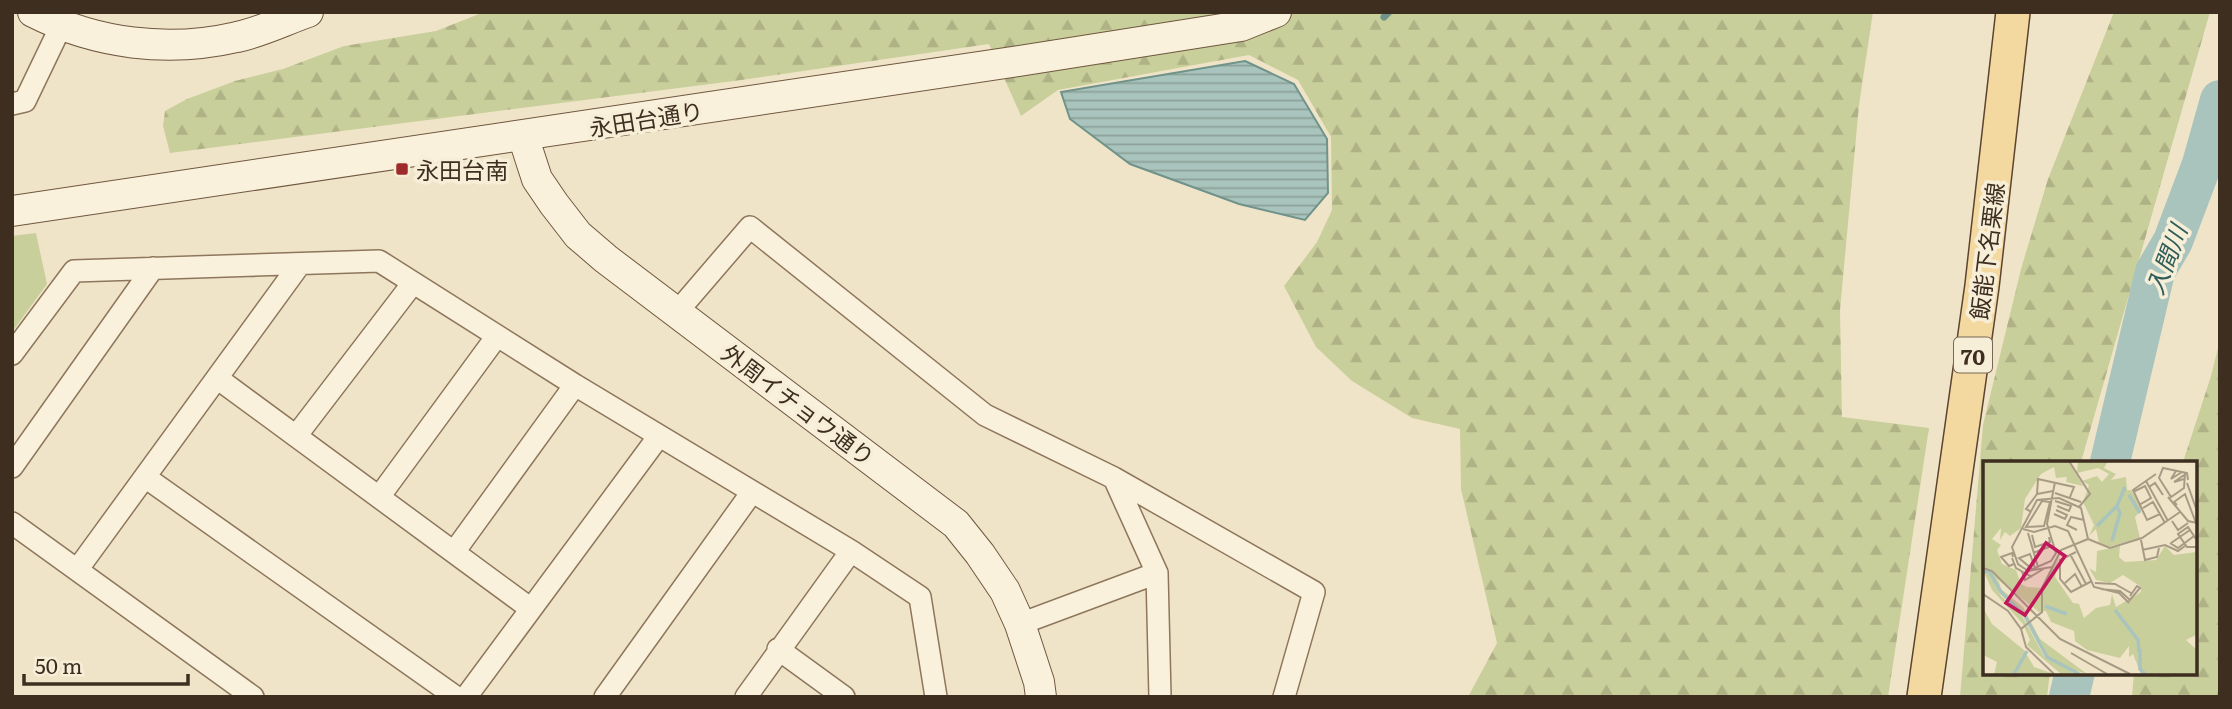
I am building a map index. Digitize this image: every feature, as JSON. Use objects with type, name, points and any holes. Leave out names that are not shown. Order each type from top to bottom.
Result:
[{"type":"main road","name":"飯能下名栗線","points":[[1924,697],[1982,286],[2013,12]]},
{"type":"street","points":[[33,12],[61,26],[115,41],[153,45],[196,44],[238,37],[308,12]]},
{"type":"street","name":"永田台通り","points":[[12,211],[1241,26],[1276,12]]},
{"type":"street","points":[[12,104],[25,101],[61,26]]},
{"type":"street","name":"外周イチョウ通り","points":[[523,136],[537,179],[578,235],[956,524],[1005,591],[1020,624],[1040,682],[1041,697]]},
{"type":"street","points":[[677,312],[750,227],[985,415],[1114,478],[1314,592],[1284,697]]},
{"type":"street","points":[[12,354],[74,271],[379,261],[575,385],[850,551],[920,597],[936,697]]},
{"type":"street","points":[[77,570],[300,264]]},
{"type":"street","points":[[12,467],[153,268]]},
{"type":"street","points":[[296,436],[413,283]]},
{"type":"street","points":[[379,497],[497,336]]},
{"type":"street","points":[[217,378],[531,609]]},
{"type":"street","points":[[454,552],[575,385]]},
{"type":"street","points":[[466,697],[659,436]]},
{"type":"street","points":[[145,477],[456,697]]},
{"type":"street","points":[[1114,478],[1157,573],[1160,697]]},
{"type":"street","points":[[605,697],[752,492]]},
{"type":"street","points":[[12,523],[253,697]]},
{"type":"street","points":[[746,697],[850,551]]},
{"type":"street","points":[[1020,624],[1157,573]]},
{"type":"street","points":[[778,649],[844,697]]},
{"type":"green space","points":[[484,12],[1873,12],[1859,105],[1840,310],[1842,417],[1929,428],[1888,697],[1468,697],[1497,643],[1461,489],[1460,429],[1412,418],[1352,381],[1316,347],[1284,286],[1317,242],[1332,210],[1331,137],[1298,80],[1249,55],[1058,90],[1021,116],[989,44],[734,81],[170,153],[163,126],[165,111],[187,99],[235,81],[283,69],[344,46],[436,31]]},
{"type":"green space","points":[[2114,12],[2210,12],[2081,461],[1983,461],[1983,674],[2050,674],[2047,697],[1960,697],[1983,425],[2021,269],[2048,179]]},
{"type":"green space","points":[[36,233],[47,284],[12,332],[12,236]]},
{"type":"green space","points":[[2220,340],[2220,697],[2132,697],[2134,674],[2197,674],[2197,461],[2183,461]]},
{"type":"water","points":[[1245,61],[1294,84],[1327,139],[1328,193],[1305,220],[1239,204],[1130,164],[1070,119],[1061,92]]},
{"type":"waterway","points":[[1384,17],[1389,12]]},
{"type":"waterway","name":"入間川","points":[[2110,461],[2155,272],[2173,241],[2202,164],[2220,100]]},
{"type":"waterway","name":"入間川","points":[[2069,697],[2075,674]]},
{"type":"place","name":"永田台南","points":[[402,169]]}]
